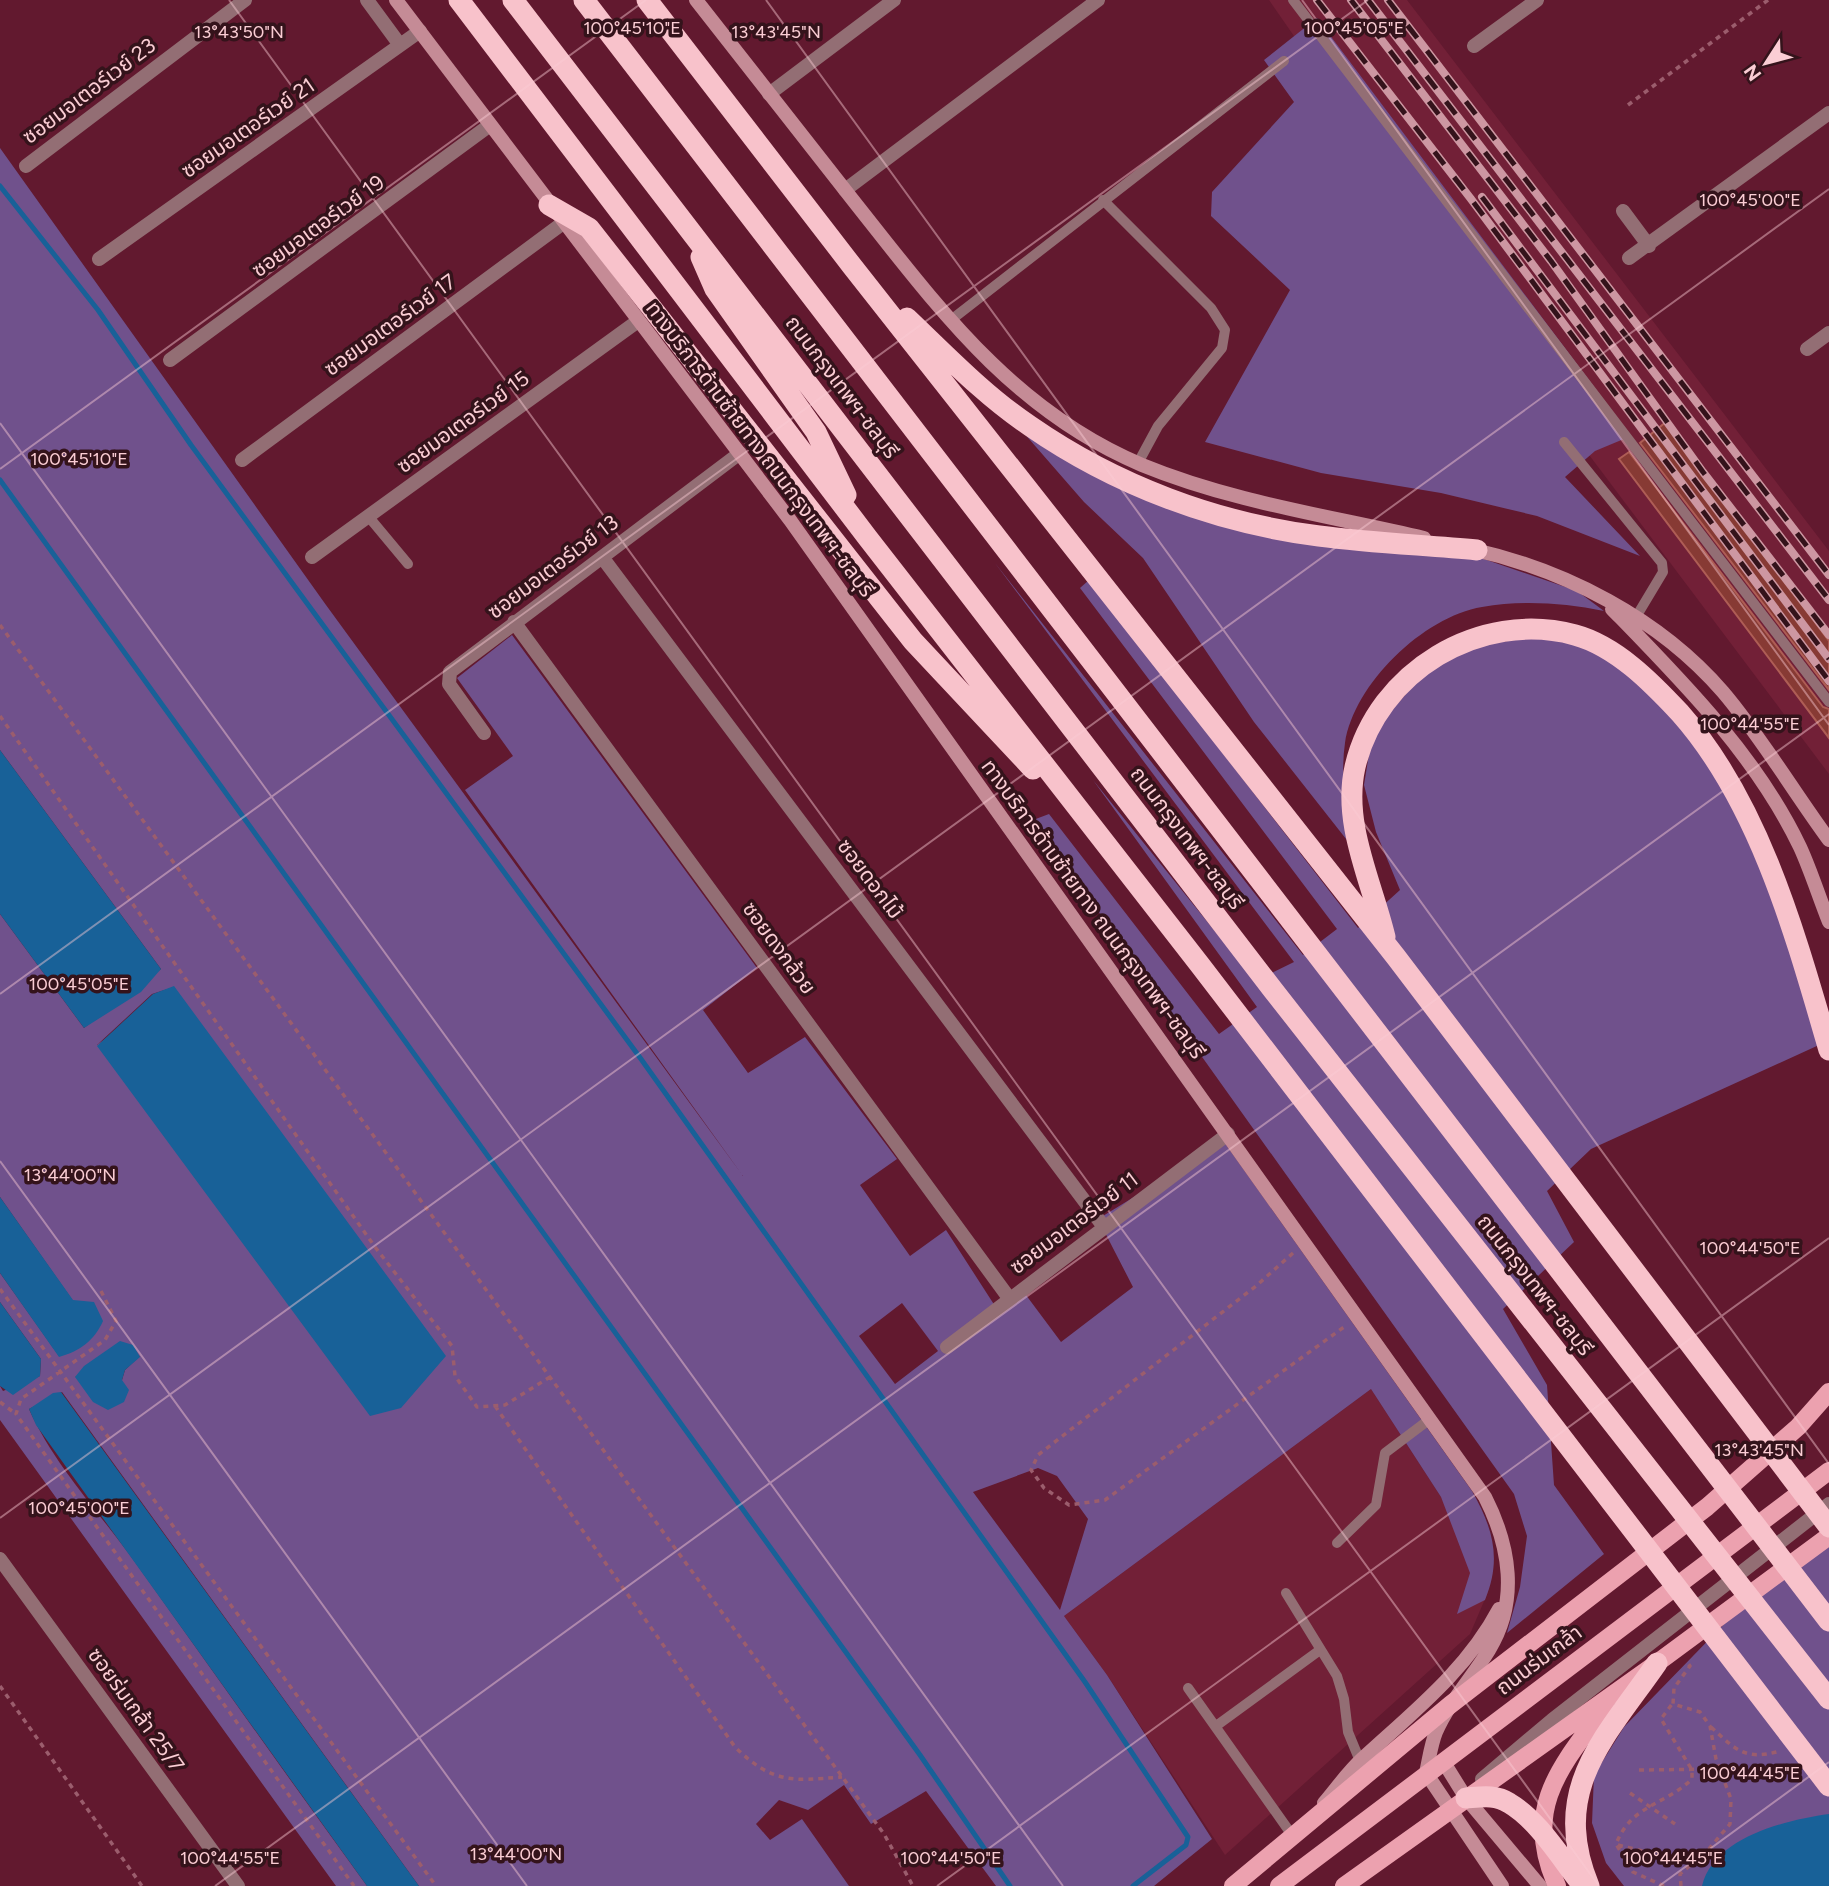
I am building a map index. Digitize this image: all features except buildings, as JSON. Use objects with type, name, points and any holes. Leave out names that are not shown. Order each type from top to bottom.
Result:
[{"type":"highway","points":[[459,0],[867,537],[1110,849],[1829,1786]]},
{"type":"highway","name":"ถนนกรุงเทพฯ-ชลบุรี","points":[[513,0],[1273,990],[1829,1699]]},
{"type":"highway","name":"ถนนกรุงเทพฯ-ชลบุรี","points":[[584,0],[1829,1621]]},
{"type":"highway","points":[[648,0],[852,266],[1392,951],[1829,1527]]},
{"type":"highway","points":[[549,205],[589,228],[913,641],[1110,849]]},
{"type":"highway","points":[[700,241],[702,259],[715,289],[816,432],[867,537]]},
{"type":"highway","points":[[852,266],[990,395],[1027,425],[1070,453],[1131,485],[1200,510],[1317,536],[1478,550]]},
{"type":"highway","points":[[1392,951],[1366,873],[1351,808],[1354,769],[1365,734],[1378,710],[1409,676],[1436,653],[1466,640],[1534,628],[1575,635],[1602,646],[1654,687],[1681,714],[1712,756],[1744,808],[1794,932],[1829,1050]]},
{"type":"highway","points":[[1586,1886],[1577,1856],[1574,1821],[1576,1797],[1595,1752],[1657,1663]]},
{"type":"highway","points":[[1457,1803],[1491,1796],[1509,1802],[1541,1833],[1586,1886]]},
{"type":"main road","name":"ทางบริการด้านซ้ายทาง ถนนกรุงเทพฯ-ชลบุรี","points":[[396,0],[549,205],[740,453],[1485,1497],[1498,1524],[1507,1556],[1508,1593],[1499,1630],[1450,1705],[1435,1734],[1426,1773]]},
{"type":"main road","points":[[696,0],[951,320],[1004,378],[1041,407],[1138,463],[1206,489],[1478,550],[1528,565],[1598,595],[1636,617],[1688,657],[1723,693],[1829,840]]},
{"type":"main road","points":[[1598,595],[1734,742],[1770,795],[1800,848],[1829,922]]},
{"type":"main road","points":[[1233,1886],[1450,1705],[1707,1507],[1798,1427],[1829,1392]]},
{"type":"main road","name":"ถนนร่มเกล้า","points":[[1279,1886],[1829,1471]]},
{"type":"main road","points":[[1344,1886],[1657,1663],[1829,1536]]},
{"type":"main road","points":[[1307,1823],[1360,1761],[1431,1696],[1469,1655],[1486,1634],[1508,1593]]},
{"type":"main road","points":[[1557,1886],[1541,1833],[1561,1765],[1616,1692]]},
{"type":"main road","points":[[1443,1761],[1457,1803],[1503,1886]]},
{"type":"main road","points":[[1426,1773],[1540,1886]]},
{"type":"street","name":"ซอยมอเตอร์เวย์ 23","points":[[26,166],[245,0]]},
{"type":"street","points":[[367,0],[400,45]]},
{"type":"street","points":[[769,94],[894,0]]},
{"type":"street","points":[[845,190],[1098,0]]},
{"type":"street","points":[[1474,46],[1537,0]]},
{"type":"street","name":"ซอยมอเตอร์เวย์ 21","points":[[99,259],[420,31]]},
{"type":"street","points":[[1629,258],[1829,113]]},
{"type":"street","name":"ซอยมอเตอร์เวย์ 19","points":[[170,360],[491,125]]},
{"type":"street","points":[[1623,211],[1649,246]]},
{"type":"street","name":"ซอยมอเตอร์เวย์ 17","points":[[242,460],[563,223]]},
{"type":"street","name":"ซอยมอเตอร์เวย์ 15","points":[[312,557],[638,321]]},
{"type":"street","points":[[1807,349],[1829,333]]},
{"type":"street","name":"ซอยมอเตอร์เวย์ 13","points":[[484,733],[449,684],[448,677],[455,667],[740,453]]},
{"type":"street","name":"ซอยดอกไม้","points":[[602,557],[1104,1227]]},
{"type":"street","name":"ซอยดงกล้วย","points":[[514,622],[1009,1298]]},
{"type":"street","name":"ซอยมอเตอร์เวย์ 11","points":[[947,1347],[1228,1134]]},
{"type":"street","points":[[1457,1803],[1552,1720],[1829,1504]]},
{"type":"street","name":"ซอยร่มเกล้า 25/7","points":[[0,1559],[238,1886]]},
{"type":"lane","points":[[1293,0],[1829,702]]},
{"type":"lane","points":[[951,320],[1284,61]]},
{"type":"lane","points":[[1103,200],[1211,309],[1225,330],[1222,348],[1158,426],[1138,463]]},
{"type":"lane","points":[[1564,442],[1662,563],[1663,572],[1636,617]]},
{"type":"lane","points":[[368,516],[408,564]]},
{"type":"lane","points":[[1337,1543],[1376,1505],[1385,1453],[1430,1419]]},
{"type":"lane","points":[[1286,1593],[1337,1676],[1344,1699],[1348,1732],[1360,1761]]},
{"type":"lane","points":[[1216,1726],[1320,1650]]},
{"type":"lane","points":[[1188,1688],[1292,1835]]},
{"type":"path","points":[[1628,105],[1768,0]]},
{"type":"path","points":[[0,625],[884,1834],[913,1886]]},
{"type":"path","points":[[0,716],[375,1247],[452,1346],[455,1376],[477,1408],[505,1405],[550,1377]]},
{"type":"path","points":[[1305,1243],[1256,1286],[1038,1455],[1031,1471],[1044,1488],[1069,1505],[1105,1500],[1357,1317]]},
{"type":"path","points":[[0,1289],[436,1886]]},
{"type":"path","points":[[16,1414],[22,1399],[105,1340],[116,1321],[101,1291]]},
{"type":"path","points":[[0,1402],[16,1414],[354,1886]]},
{"type":"path","points":[[495,1406],[735,1747],[758,1770],[798,1781],[842,1777]]},
{"type":"path","points":[[1616,1844],[1623,1826],[1692,1779],[1692,1770],[1661,1719],[1673,1704],[1674,1688],[1690,1666],[1678,1647]]},
{"type":"path","points":[[0,1686],[142,1886]]},
{"type":"path","points":[[1673,1704],[1700,1712],[1710,1726],[1738,1752],[1760,1757],[1786,1749]]},
{"type":"path","points":[[1681,1886],[1680,1874],[1708,1850],[1730,1824],[1731,1799],[1720,1769],[1710,1726]]},
{"type":"path","points":[[1639,1770],[1720,1769]]},
{"type":"path","points":[[1630,1793],[1675,1824]]},
{"type":"path","points":[[1616,1844],[1667,1857]]},
{"type":"path","points":[[1616,1844],[1633,1872],[1664,1886]]},
{"type":"shaded area","points":[[1269,0],[1407,0],[1829,551],[1829,774],[1535,383]]},
{"type":"shaded area","points":[[1317,18],[1631,436],[1595,451],[1565,477],[1640,556],[1537,516],[1441,493],[1321,473],[1205,442],[1290,290],[1211,216],[1212,192],[1294,102],[1264,60]]},
{"type":"shaded area","points":[[0,148],[326,605],[743,1176],[465,790],[513,756],[457,678],[512,635],[757,968],[703,1010],[748,1073],[805,1037],[897,1159],[860,1185],[910,1256],[946,1230],[995,1306],[1020,1287],[1061,1342],[1133,1287],[1098,1219],[1224,1142],[1472,1491],[1485,1518],[1493,1544],[1493,1571],[1485,1600],[1457,1614],[1470,1573],[1441,1497],[1371,1389],[1064,1616],[1107,1675],[1212,1839],[1154,1886],[996,1886],[926,1791],[871,1824],[844,1785],[808,1810],[779,1800],[756,1824],[770,1840],[802,1819],[849,1886],[419,1886],[62,1392],[29,1409],[64,1469],[135,1562],[367,1886],[336,1886],[0,1420],[0,1386],[3,1391],[40,1376],[41,1359],[0,1302],[0,1273],[59,1356],[73,1301],[0,1197],[0,914],[84,1028],[161,969],[0,750]],"holes":[[[174,987],[97,1045],[152,994]],[[902,1303],[938,1351],[895,1384],[859,1336]],[[140,1356],[125,1370],[122,1380],[75,1377]],[[1038,1468],[1057,1476],[1088,1519],[1060,1610],[973,1492]]]},
{"type":"shaded area","points":[[1016,424],[1149,500],[1481,558],[1577,591],[1604,611],[1543,603],[1482,607],[1460,613],[1437,624],[1395,657],[1362,698],[1351,721],[1345,743],[1344,781],[1350,844],[1254,722],[1143,558],[1084,502]]},
{"type":"shaded area","points":[[995,563],[1303,955],[1337,929],[1080,588],[1089,580],[1358,928],[1400,890],[1376,832],[1364,785],[1369,754],[1378,726],[1427,670],[1469,647],[1541,636],[1584,645],[1609,658],[1678,721],[1725,788],[1781,917],[1819,1045],[1591,1149],[1547,1191],[1574,1242],[1503,1309],[1547,1385],[1554,1485],[1604,1554],[1507,1633],[1520,1587],[1527,1536],[1514,1494],[1033,820],[1049,814],[1219,1034],[1257,1007],[1093,780],[1255,981],[1294,962]]},
{"type":"shaded area","points":[[1371,1389],[1441,1497],[1488,1592],[1470,1634],[1225,1855],[1107,1675],[1064,1616]]},
{"type":"shaded area","points":[[1829,1544],[1829,1886],[1624,1886],[1606,1863],[1592,1823],[1594,1775],[1624,1727],[1727,1621]]},
{"type":"water","points":[[0,750],[161,969],[141,992],[84,1028],[0,914]]},
{"type":"water","points":[[174,986],[446,1356],[401,1408],[370,1416],[97,1046],[153,994]]},
{"type":"water","points":[[0,1197],[73,1300],[94,1302],[103,1321],[91,1340],[73,1352],[59,1357],[0,1273]]},
{"type":"water","points":[[0,1302],[41,1359],[40,1376],[13,1395],[0,1386]]},
{"type":"water","points":[[120,1341],[133,1345],[140,1357],[125,1370],[122,1380],[129,1390],[124,1402],[108,1410],[93,1402],[75,1377],[84,1366]]},
{"type":"water","points":[[61,1392],[419,1886],[367,1886],[36,1425],[29,1409],[53,1393]]},
{"type":"water","points":[[1829,1814],[1829,1886],[1702,1886],[1709,1869],[1736,1843],[1773,1826]]},
{"type":"waterway","points":[[0,186],[98,310],[191,445],[641,1059],[1085,1682],[1188,1837],[1186,1845],[1133,1886]]},
{"type":"waterway","points":[[0,480],[920,1755],[1010,1886]]},
{"type":"railway","points":[[1317,0],[1471,199],[1829,681]]},
{"type":"railway","points":[[1351,0],[1551,261],[1703,472],[1829,635]]},
{"type":"railway","points":[[1368,0],[1829,600]]},
{"type":"railway","points":[[1388,0],[1829,575]]},
{"type":"railway","points":[[1482,197],[1829,659]]}]
